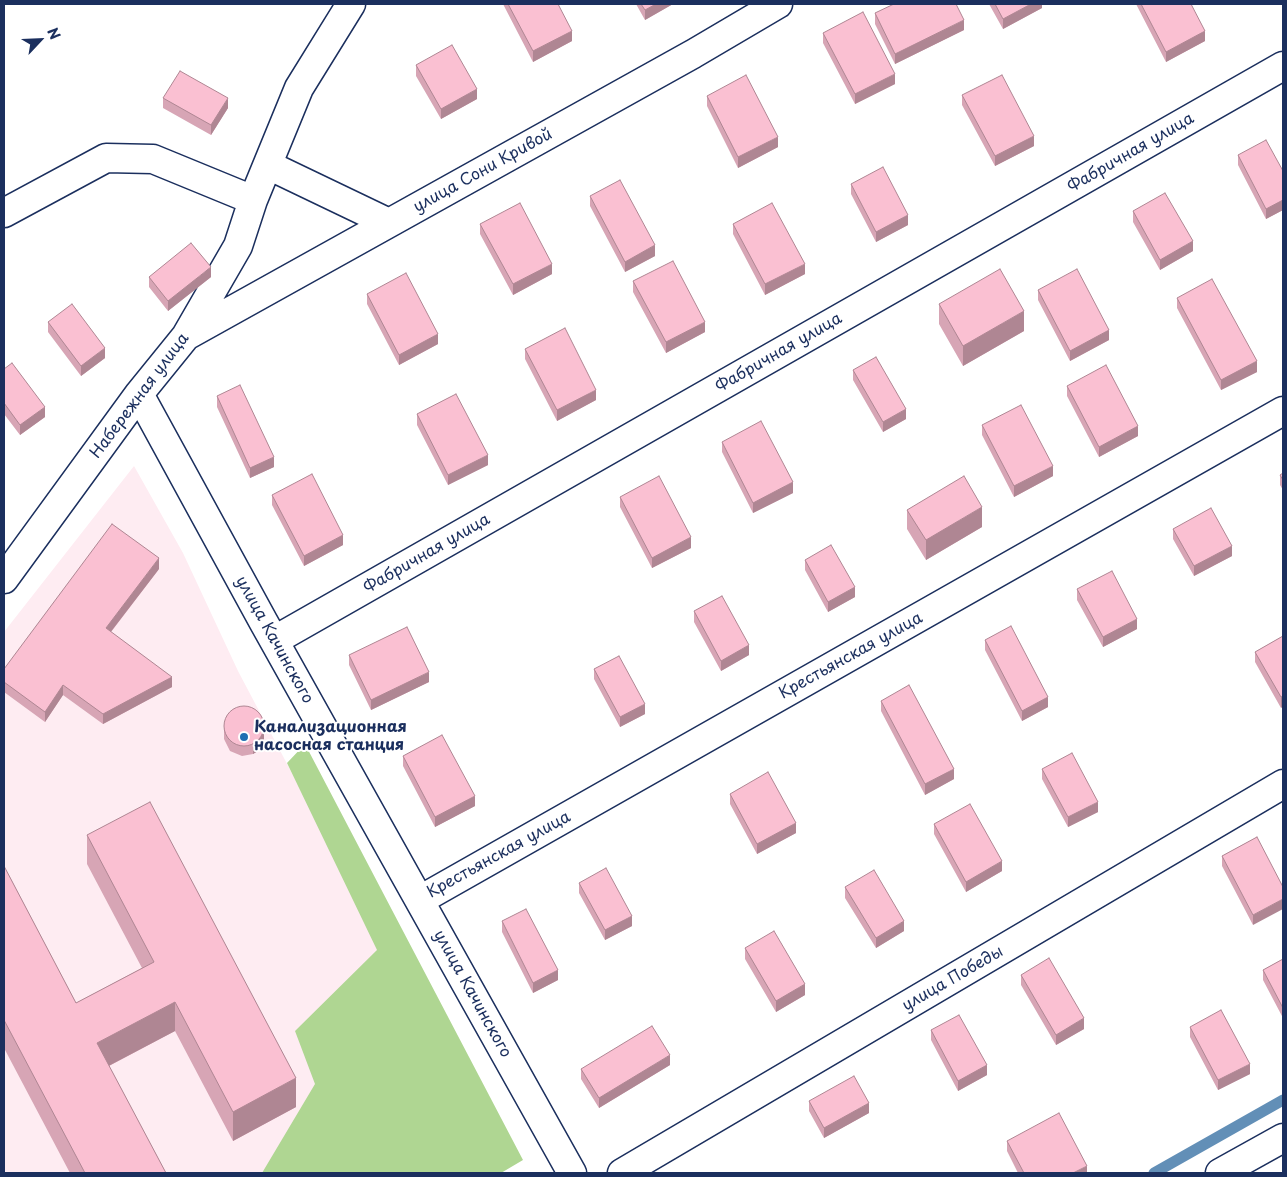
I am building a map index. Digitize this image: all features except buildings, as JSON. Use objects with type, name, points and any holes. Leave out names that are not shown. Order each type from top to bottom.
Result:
[{"type":"street","name":"Набережная улица","points":[[4,579],[139,394],[186,336],[238,246],[253,200],[299,88],[351,4]]},
{"type":"street","name":"улица Сони Кривой","points":[[186,336],[778,4]]},
{"type":"street","name":"Фабричная улица","points":[[274,640],[1283,66]]},
{"type":"street","points":[[4,213],[106,158],[153,160],[253,200]]},
{"type":"street","points":[[268,166],[389,223]]},
{"type":"street","name":"улица Качинского","points":[[139,394],[274,640],[572,1173]]},
{"type":"street","name":"Крестьянская улица","points":[[420,900],[1283,411]]},
{"type":"street","name":"улица Победы","points":[[622,1173],[1283,784]]},
{"type":"street","points":[[1220,1173],[1283,1138]]},
{"type":"shaded area","points":[[134,466],[183,553],[238,671],[483,1135],[476,1173],[4,1173],[4,632]]},
{"type":"green space","points":[[305,744],[523,1160],[501,1173],[262,1173],[315,1084],[295,1031],[377,950],[287,763]]},
{"type":"waterway","points":[[1154,1173],[1283,1100]]},
{"type":"place","name":"Канализационная насосная станция","points":[[244,737]]}]
